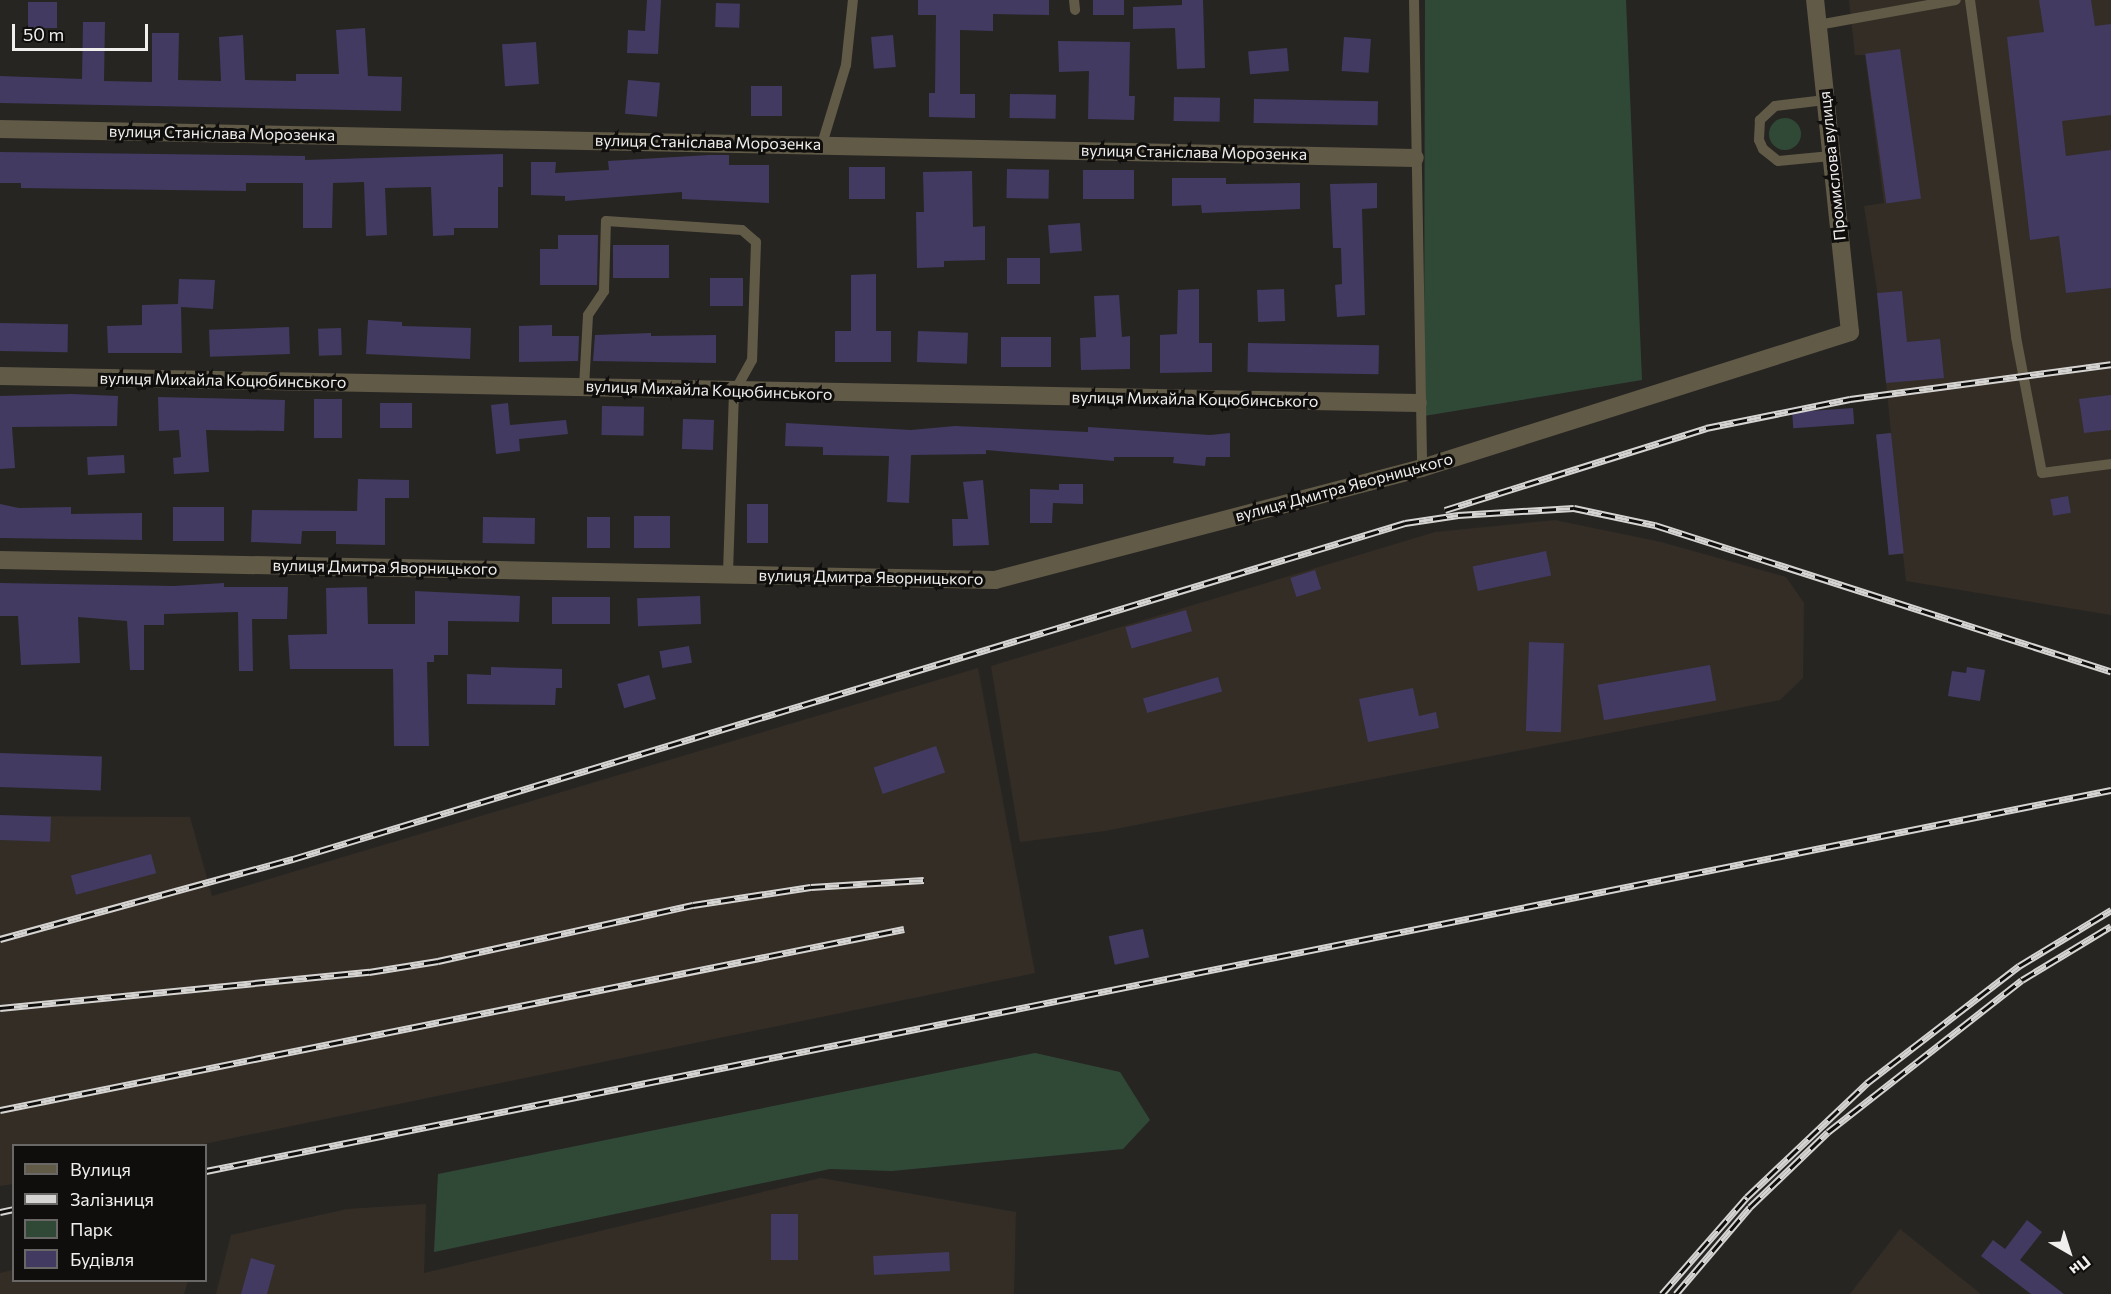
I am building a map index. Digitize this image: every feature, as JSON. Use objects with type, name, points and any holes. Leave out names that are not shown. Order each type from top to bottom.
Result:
[{"type":"street","name":"Промислова вулиця","points":[[1815,0],[1850,332]]},
{"type":"street","name":"вулиця Станіслава Морозенка","points":[[0,129],[822,144],[1415,158]]},
{"type":"street","name":"вулиця Дмитра Яворницького","points":[[0,560],[995,580],[1422,468],[1850,332]]},
{"type":"street","name":"вулиця Михайла Коцюбинського","points":[[0,376],[734,392],[1419,403]]},
{"type":"lane","points":[[822,144],[846,65],[853,0]]},
{"type":"lane","points":[[1414,0],[1419,403],[1422,468]]},
{"type":"lane","points":[[1818,25],[1956,0]]},
{"type":"lane","points":[[1970,0],[2016,337],[2042,473],[2111,464]]},
{"type":"lane","points":[[1826,100],[1774,106],[1760,120],[1759,140],[1763,149],[1778,161],[1831,156]]},
{"type":"lane","points":[[584,387],[588,315],[604,291],[606,220],[742,230],[756,242],[752,360],[734,392],[728,574]]},
{"type":"shaded area","points":[[1849,0],[2111,0],[2111,615],[1906,581],[1903,554],[1889,555],[1876,435],[1891,433],[1877,290],[1864,206],[1884,203],[1865,55],[1855,55]]},
{"type":"shaded area","points":[[1555,520],[1661,542],[1786,577],[1804,603],[1803,678],[1780,700],[1105,831],[1020,842],[991,666],[1435,532]]},
{"type":"shaded area","points":[[978,668],[1035,973],[204,1144],[12,1144],[12,1184],[0,1186],[0,816],[190,817],[212,896]]},
{"type":"shaded area","points":[[821,1178],[1016,1212],[1014,1294],[216,1294],[231,1235],[347,1209],[426,1204],[424,1273]]},
{"type":"shaded area","points":[[1900,1229],[1981,1294],[1850,1294]]},
{"type":"shaded area","points":[[12,1270],[12,1282],[188,1282],[184,1294],[0,1294],[0,1273]]},
{"type":"green space","points":[[1425,0],[1626,0],[1642,380],[1424,416]]},
{"type":"green space","points":[[1785,118],[1797,122],[1801,134],[1797,146],[1785,150],[1773,146],[1769,134],[1773,122]]},
{"type":"green space","points":[[1035,1053],[1120,1072],[1150,1120],[1123,1149],[892,1171],[830,1169],[434,1252],[438,1174]]},
{"type":"building","points":[[647,0],[661,0],[658,54],[627,53],[628,30],[645,31]]},
{"type":"building","points":[[918,0],[1049,0],[1049,15],[993,14],[993,31],[960,30],[960,94],[975,94],[975,118],[929,117],[929,93],[935,93],[936,15],[918,15]]},
{"type":"building","points":[[1093,0],[1124,0],[1124,15],[1093,15]]},
{"type":"building","points":[[1182,0],[1203,0],[1205,68],[1177,69],[1175,28],[1133,29],[1133,7],[1182,5]]},
{"type":"building","points":[[2039,0],[2091,0],[2095,26],[2111,24],[2111,115],[2062,121],[2066,156],[2111,150],[2111,288],[2066,293],[2059,236],[2030,240],[2007,37],[2044,32]]},
{"type":"building","points":[[28,2],[57,2],[57,28],[28,28]]},
{"type":"building","points":[[716,3],[740,4],[739,28],[715,27]]},
{"type":"building","points":[[83,22],[105,22],[104,81],[152,82],[152,33],[179,33],[178,80],[221,81],[219,37],[243,35],[245,80],[296,81],[296,74],[339,74],[336,30],[365,28],[368,76],[402,77],[401,111],[0,103],[0,76],[82,79]]},
{"type":"building","points":[[893,35],[896,67],[874,69],[871,37]]},
{"type":"building","points":[[1344,37],[1371,39],[1369,73],[1342,71]]},
{"type":"building","points":[[1058,41],[1130,42],[1129,96],[1135,96],[1134,120],[1088,119],[1089,71],[1059,72]]},
{"type":"building","points":[[536,42],[539,84],[505,86],[502,44]]},
{"type":"building","points":[[1287,48],[1289,71],[1250,74],[1248,51]]},
{"type":"building","points":[[1900,49],[1921,199],[1886,203],[1865,54]]},
{"type":"building","points":[[628,80],[660,83],[657,117],[625,114]]},
{"type":"building","points":[[751,86],[782,86],[782,116],[751,116]]},
{"type":"building","points":[[1010,94],[1056,95],[1056,119],[1010,118]]},
{"type":"building","points":[[1174,97],[1220,98],[1220,122],[1174,121]]},
{"type":"building","points":[[1254,99],[1378,101],[1378,125],[1254,123]]},
{"type":"building","points":[[0,152],[305,156],[305,160],[503,154],[503,187],[498,187],[498,228],[454,228],[454,235],[433,236],[431,187],[385,188],[387,235],[366,236],[364,182],[333,183],[332,228],[303,228],[303,183],[246,183],[246,191],[21,188],[21,183],[0,183]]},
{"type":"building","points":[[729,155],[729,165],[769,165],[769,203],[682,199],[682,192],[565,201],[565,196],[531,195],[531,162],[556,162],[555,173],[609,170],[608,161]]},
{"type":"building","points":[[849,167],[885,167],[885,199],[849,199]]},
{"type":"building","points":[[1007,169],[1049,170],[1048,199],[1006,198]]},
{"type":"building","points":[[1083,170],[1134,170],[1134,199],[1083,199]]},
{"type":"building","points":[[972,171],[973,227],[985,226],[985,260],[944,261],[944,267],[917,268],[916,212],[924,212],[923,172]]},
{"type":"building","points":[[1172,178],[1226,178],[1226,184],[1300,183],[1300,209],[1202,213],[1201,205],[1172,206]]},
{"type":"building","points":[[1377,183],[1377,208],[1362,209],[1365,315],[1337,317],[1335,285],[1342,284],[1341,248],[1333,248],[1330,184]]},
{"type":"building","points":[[1080,223],[1082,251],[1050,253],[1048,225]]},
{"type":"building","points":[[558,235],[598,235],[597,285],[540,285],[540,249],[558,249]]},
{"type":"building","points":[[613,245],[669,245],[669,278],[613,278]]},
{"type":"building","points":[[1007,258],[1040,258],[1040,284],[1007,284]]},
{"type":"building","points":[[876,274],[876,331],[891,331],[891,362],[835,362],[835,331],[851,331],[851,275]]},
{"type":"building","points":[[710,278],[743,278],[743,306],[710,306]]},
{"type":"building","points":[[179,279],[215,280],[213,309],[181,307],[182,353],[108,353],[107,326],[142,325],[142,305],[178,304]]},
{"type":"building","points":[[1199,289],[1199,343],[1212,343],[1212,372],[1160,373],[1160,335],[1177,334],[1178,290]]},
{"type":"building","points":[[1284,289],[1285,321],[1258,322],[1257,290]]},
{"type":"building","points":[[1902,291],[1907,342],[1940,339],[1944,378],[1886,383],[1877,293]]},
{"type":"building","points":[[1119,295],[1122,337],[1130,336],[1130,369],[1081,370],[1080,338],[1096,337],[1094,296]]},
{"type":"building","points":[[368,320],[402,322],[402,326],[471,328],[470,359],[366,354]]},
{"type":"building","points":[[0,323],[68,324],[68,352],[0,351]]},
{"type":"building","points":[[552,325],[552,336],[579,336],[578,361],[519,362],[519,326]]},
{"type":"building","points":[[289,327],[290,354],[210,357],[209,330]]},
{"type":"building","points":[[341,328],[342,355],[319,356],[318,329]]},
{"type":"building","points":[[918,331],[968,333],[967,364],[917,362]]},
{"type":"building","points":[[651,333],[651,336],[716,335],[716,363],[593,361],[595,335]]},
{"type":"building","points":[[1001,337],[1051,337],[1051,367],[1001,367]]},
{"type":"building","points":[[1248,343],[1379,345],[1378,374],[1247,372]]},
{"type":"building","points":[[71,394],[118,396],[117,426],[12,427],[15,468],[0,469],[0,396]]},
{"type":"building","points":[[2111,395],[2111,430],[2084,433],[2079,399]]},
{"type":"building","points":[[158,397],[285,400],[284,431],[206,430],[209,472],[174,474],[173,458],[181,457],[179,430],[159,431]]},
{"type":"building","points":[[314,399],[342,399],[342,438],[314,438]]},
{"type":"building","points":[[380,403],[412,403],[412,428],[380,428]]},
{"type":"building","points":[[508,403],[510,425],[566,420],[568,434],[519,439],[520,451],[496,454],[491,405]]},
{"type":"building","points":[[602,406],[644,407],[643,436],[601,435]]},
{"type":"building","points":[[1853,408],[1854,424],[1793,428],[1792,412]]},
{"type":"building","points":[[683,419],[714,420],[713,450],[682,449]]},
{"type":"building","points":[[786,423],[911,430],[955,426],[1088,432],[1088,427],[1210,435],[1230,433],[1230,457],[1206,457],[1205,466],[1173,463],[1174,457],[1114,457],[1114,461],[986,450],[986,454],[911,455],[909,503],[887,502],[889,456],[823,455],[823,447],[785,446]]},
{"type":"building","points":[[1891,433],[1904,553],[1889,555],[1876,435]]},
{"type":"building","points":[[124,455],[125,473],[88,475],[87,457]]},
{"type":"building","points":[[358,479],[409,480],[409,498],[385,498],[385,545],[336,544],[336,531],[302,531],[301,544],[251,542],[252,510],[357,511]]},
{"type":"building","points":[[983,480],[989,545],[953,546],[952,519],[968,519],[963,482]]},
{"type":"building","points":[[1059,484],[1083,484],[1083,504],[1053,503],[1052,523],[1030,523],[1030,489],[1059,490]]},
{"type":"building","points":[[2068,496],[2071,513],[2053,516],[2050,499]]},
{"type":"building","points":[[0,504],[19,508],[71,507],[71,514],[142,513],[142,540],[0,538]]},
{"type":"building","points":[[747,504],[768,504],[768,543],[747,543]]},
{"type":"building","points":[[173,507],[224,507],[224,541],[173,541]]},
{"type":"building","points":[[634,516],[670,516],[670,548],[634,548]]},
{"type":"building","points":[[483,517],[535,518],[535,544],[483,543]]},
{"type":"building","points":[[587,517],[610,517],[610,548],[587,548]]},
{"type":"building","points":[[1546,551],[1551,575],[1478,591],[1473,567]]},
{"type":"building","points":[[1315,570],[1321,589],[1296,597],[1290,578]]},
{"type":"building","points":[[0,583],[174,586],[224,583],[224,587],[288,587],[287,619],[252,619],[253,671],[239,671],[238,612],[164,614],[164,625],[144,625],[144,670],[130,670],[127,621],[78,617],[80,663],[21,665],[18,616],[0,616]]},
{"type":"building","points":[[367,587],[368,624],[415,624],[415,591],[520,596],[519,622],[448,621],[448,655],[434,655],[434,662],[427,662],[429,746],[394,746],[393,669],[290,669],[288,635],[327,634],[326,588]]},
{"type":"building","points":[[700,596],[701,624],[638,626],[637,598]]},
{"type":"building","points":[[552,597],[610,597],[610,624],[552,624]]},
{"type":"building","points":[[1186,610],[1192,631],[1132,649],[1125,627]]},
{"type":"building","points":[[1529,642],[1564,643],[1561,732],[1526,731]]},
{"type":"building","points":[[689,646],[692,663],[662,668],[659,651]]},
{"type":"building","points":[[1710,665],[1716,700],[1604,720],[1598,685]]},
{"type":"building","points":[[491,667],[562,669],[562,688],[556,688],[555,705],[467,704],[467,674],[491,675]]},
{"type":"building","points":[[1967,667],[1985,670],[1980,701],[1948,696],[1952,671],[1966,673]]},
{"type":"building","points":[[649,675],[656,699],[624,708],[617,684]]},
{"type":"building","points":[[1218,677],[1222,691],[1147,713],[1143,698]]},
{"type":"building","points":[[1413,688],[1419,716],[1436,712],[1439,728],[1368,742],[1359,699]]},
{"type":"building","points":[[936,746],[945,772],[883,794],[874,767]]},
{"type":"building","points":[[0,753],[102,757],[101,791],[0,787]]},
{"type":"building","points":[[0,815],[51,817],[50,842],[0,840]]},
{"type":"building","points":[[151,854],[156,873],[76,895],[71,875]]},
{"type":"building","points":[[1143,929],[1149,957],[1115,965],[1109,936]]},
{"type":"building","points":[[771,1214],[798,1214],[798,1260],[771,1260]]},
{"type":"building","points":[[2027,1220],[2042,1232],[2020,1260],[2064,1294],[2031,1294],[1981,1256],[1993,1240],[2005,1249]]},
{"type":"building","points":[[949,1252],[950,1271],[874,1275],[873,1256]]},
{"type":"building","points":[[251,1258],[275,1265],[267,1294],[241,1294]]},
{"type":"railway","points":[[1445,510],[1706,428],[1850,399],[2111,364]]},
{"type":"railway","points":[[0,939],[293,859],[1405,523],[1458,515],[1574,508],[1655,525],[2111,671]]},
{"type":"railway","points":[[207,1171],[2111,790]]},
{"type":"railway","points":[[0,1008],[369,972],[438,961],[693,905],[811,887],[924,880]]},
{"type":"railway","points":[[1662,1294],[1747,1197],[1867,1083],[2019,966],[2111,910]]},
{"type":"railway","points":[[1676,1294],[1750,1207],[1828,1132],[2022,980],[2111,926]]},
{"type":"railway","points":[[0,1110],[904,929]]},
{"type":"railway","points":[[0,1212],[12,1209]]}]
